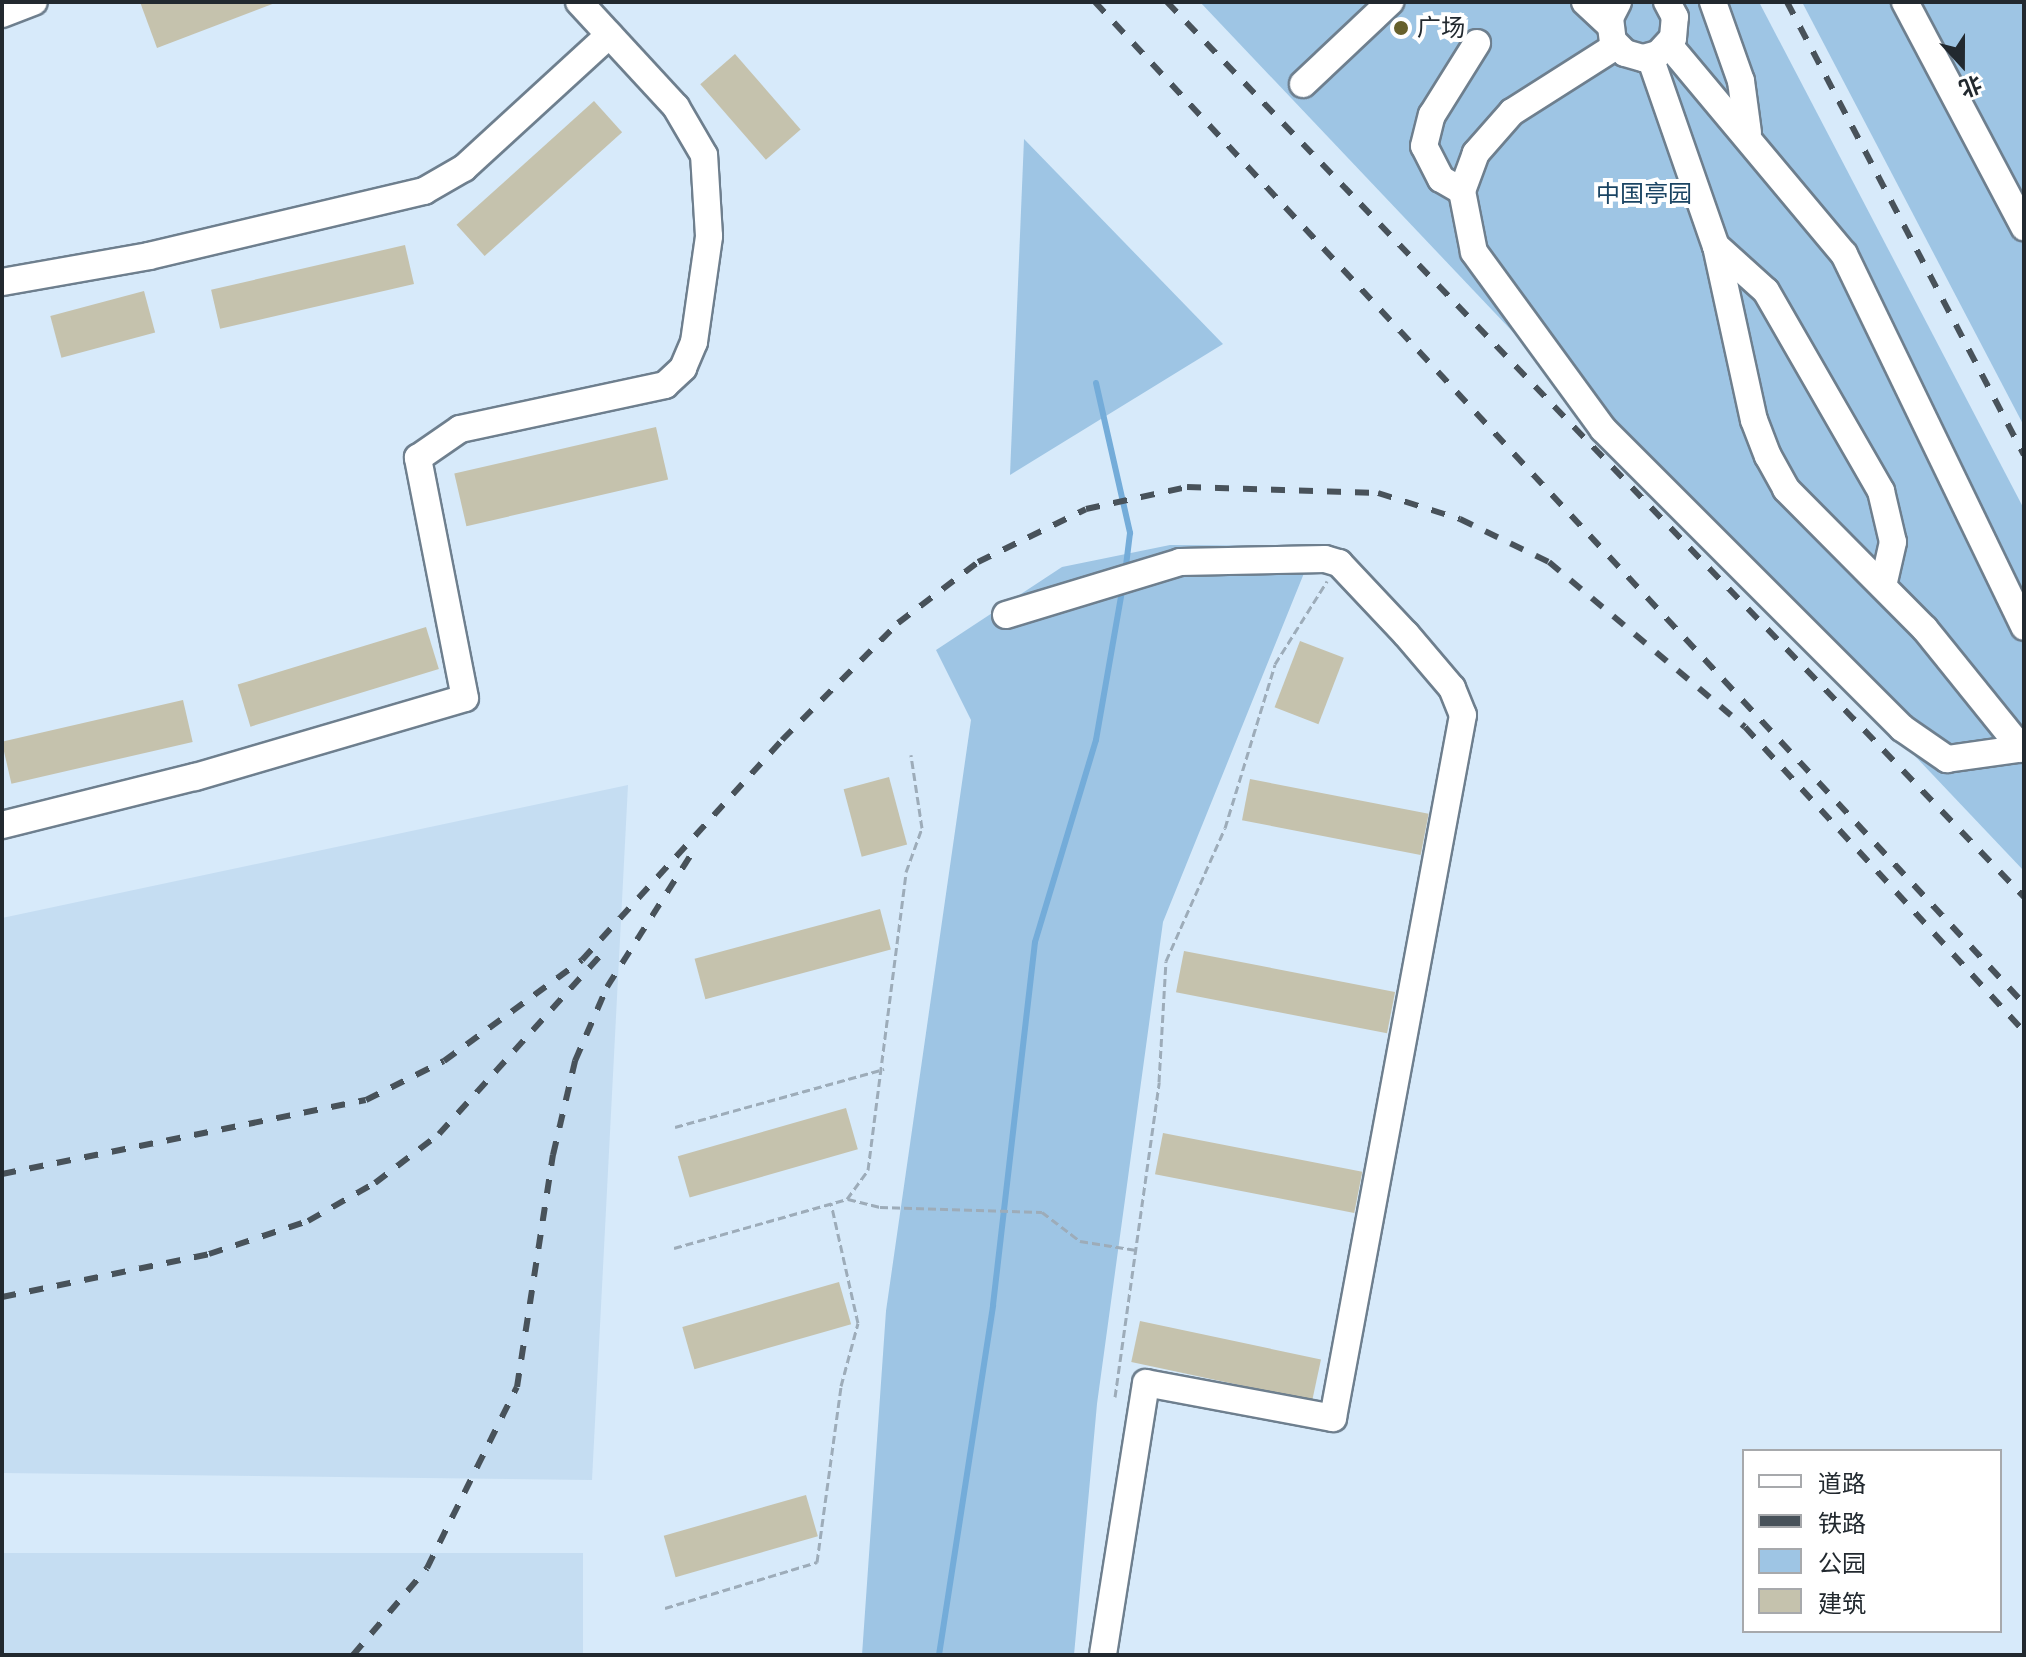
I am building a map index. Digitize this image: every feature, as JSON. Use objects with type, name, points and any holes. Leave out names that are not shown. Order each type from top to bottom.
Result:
[{"type":"street","points":[[2,14],[34,2]]},
{"type":"street","points":[[2,825],[195,777],[465,698],[418,458],[460,429],[665,385],[683,368],[694,342],[709,236],[704,155],[676,107],[579,2]]},
{"type":"street","points":[[1303,84],[1390,2]]},
{"type":"street","points":[[1585,2],[1614,24],[1630,56],[1660,51]]},
{"type":"street","points":[[1667,2],[1676,23],[1660,51],[1716,246],[1754,420],[1768,456],[1786,489],[1883,586],[2023,748]]},
{"type":"street","points":[[1713,2],[1741,81],[1748,133]]},
{"type":"street","points":[[1905,2],[2024,227]]},
{"type":"street","points":[[1614,24],[1495,128],[1476,153],[1462,191],[1474,252],[1603,429],[1891,717],[1947,759],[2023,748]]},
{"type":"street","points":[[2,282],[149,256],[424,191],[464,168],[609,35]]},
{"type":"street","points":[[1462,191],[1441,179],[1424,146],[1432,115],[1477,43]]},
{"type":"street","points":[[1660,51],[1748,133],[1844,254],[2024,627]]},
{"type":"street","points":[[1716,246],[1766,291],[1881,491],[1893,542],[1883,586]]},
{"type":"street","points":[[1006,615],[1079,588],[1161,567],[1240,557],[1339,563],[1452,688],[1463,715],[1333,1418],[1146,1383],[1103,1655]]},
{"type":"path","points":[[1115,1397],[1159,1082],[1166,961],[1225,828],[1275,664],[1339,563]]},
{"type":"path","points":[[847,1199],[859,1188],[874,1148],[906,872],[922,828],[911,755]]},
{"type":"path","points":[[675,1127],[884,1069]]},
{"type":"path","points":[[674,1248],[847,1199],[880,1207],[974,1206],[1042,1212],[1080,1241],[1136,1250]]},
{"type":"path","points":[[665,1608],[817,1562],[841,1386],[858,1323],[831,1203]]},
{"type":"shaded area","points":[[628,785],[592,1480],[2,1473],[2,918]]},
{"type":"shaded area","points":[[2,1553],[583,1553],[583,1655],[2,1655]]},
{"type":"green space","name":"中国亭园","points":[[1200,2],[1759,2],[2024,509],[2024,871]]},
{"type":"green space","points":[[1802,2],[2024,2],[2024,426]]},
{"type":"green space","points":[[1024,139],[1223,344],[1010,475]]},
{"type":"green space","points":[[1170,545],[1315,546],[1163,922],[1097,1404],[1074,1655],[862,1655],[886,1311],[971,720],[936,650],[1062,567]]},
{"type":"building","points":[[140,2],[274,2],[275,3],[157,48]]},
{"type":"building","points":[[735,54],[801,129],[766,160],[700,84]]},
{"type":"building","points":[[594,101],[622,132],[485,256],[457,225]]},
{"type":"building","points":[[405,245],[414,284],[220,329],[211,290]]},
{"type":"building","points":[[144,291],[155,333],[61,358],[50,316]]},
{"type":"building","points":[[656,427],[668,480],[466,526],[454,474]]},
{"type":"building","points":[[426,627],[439,669],[250,727],[238,685]]},
{"type":"building","points":[[1300,641],[1344,658],[1318,724],[1275,707]]},
{"type":"building","points":[[183,700],[193,742],[11,784],[2,742]]},
{"type":"building","points":[[889,777],[907,845],[862,857],[844,789]]},
{"type":"building","points":[[1250,779],[1429,814],[1421,855],[1242,820]]},
{"type":"building","points":[[880,909],[891,950],[705,999],[695,959]]},
{"type":"building","points":[[1184,951],[1395,992],[1387,1033],[1176,992]]},
{"type":"building","points":[[846,1108],[858,1149],[690,1198],[678,1156]]},
{"type":"building","points":[[1163,1133],[1362,1172],[1354,1213],[1155,1174]]},
{"type":"building","points":[[839,1282],[851,1324],[694,1369],[682,1327]]},
{"type":"building","points":[[1140,1321],[1321,1359],[1312,1401],[1131,1362]]},
{"type":"building","points":[[806,1495],[818,1536],[676,1577],[664,1536]]},
{"type":"waterway","points":[[1096,383],[1130,533],[1125,571]]},
{"type":"waterway","points":[[939,1655],[993,1305],[1035,942],[1096,740],[1123,586]]},
{"type":"railway","points":[[1095,2],[2024,1004]]},
{"type":"railway","points":[[1167,2],[2024,897]]},
{"type":"railway","points":[[1787,2],[2024,455]]},
{"type":"railway","points":[[2,1174],[366,1100],[444,1061],[582,960],[782,740],[898,623],[978,562],[1086,509],[1187,487],[1378,493],[1460,519],[1549,562],[1745,727],[2024,1031]]},
{"type":"railway","points":[[353,1655],[427,1568],[517,1387],[553,1155],[575,1061],[607,987],[690,856]]},
{"type":"railway","points":[[2,1297],[209,1254],[308,1221],[375,1183],[439,1134],[599,957]]},
{"type":"place","name":"广场","points":[[1401,28]]}]
